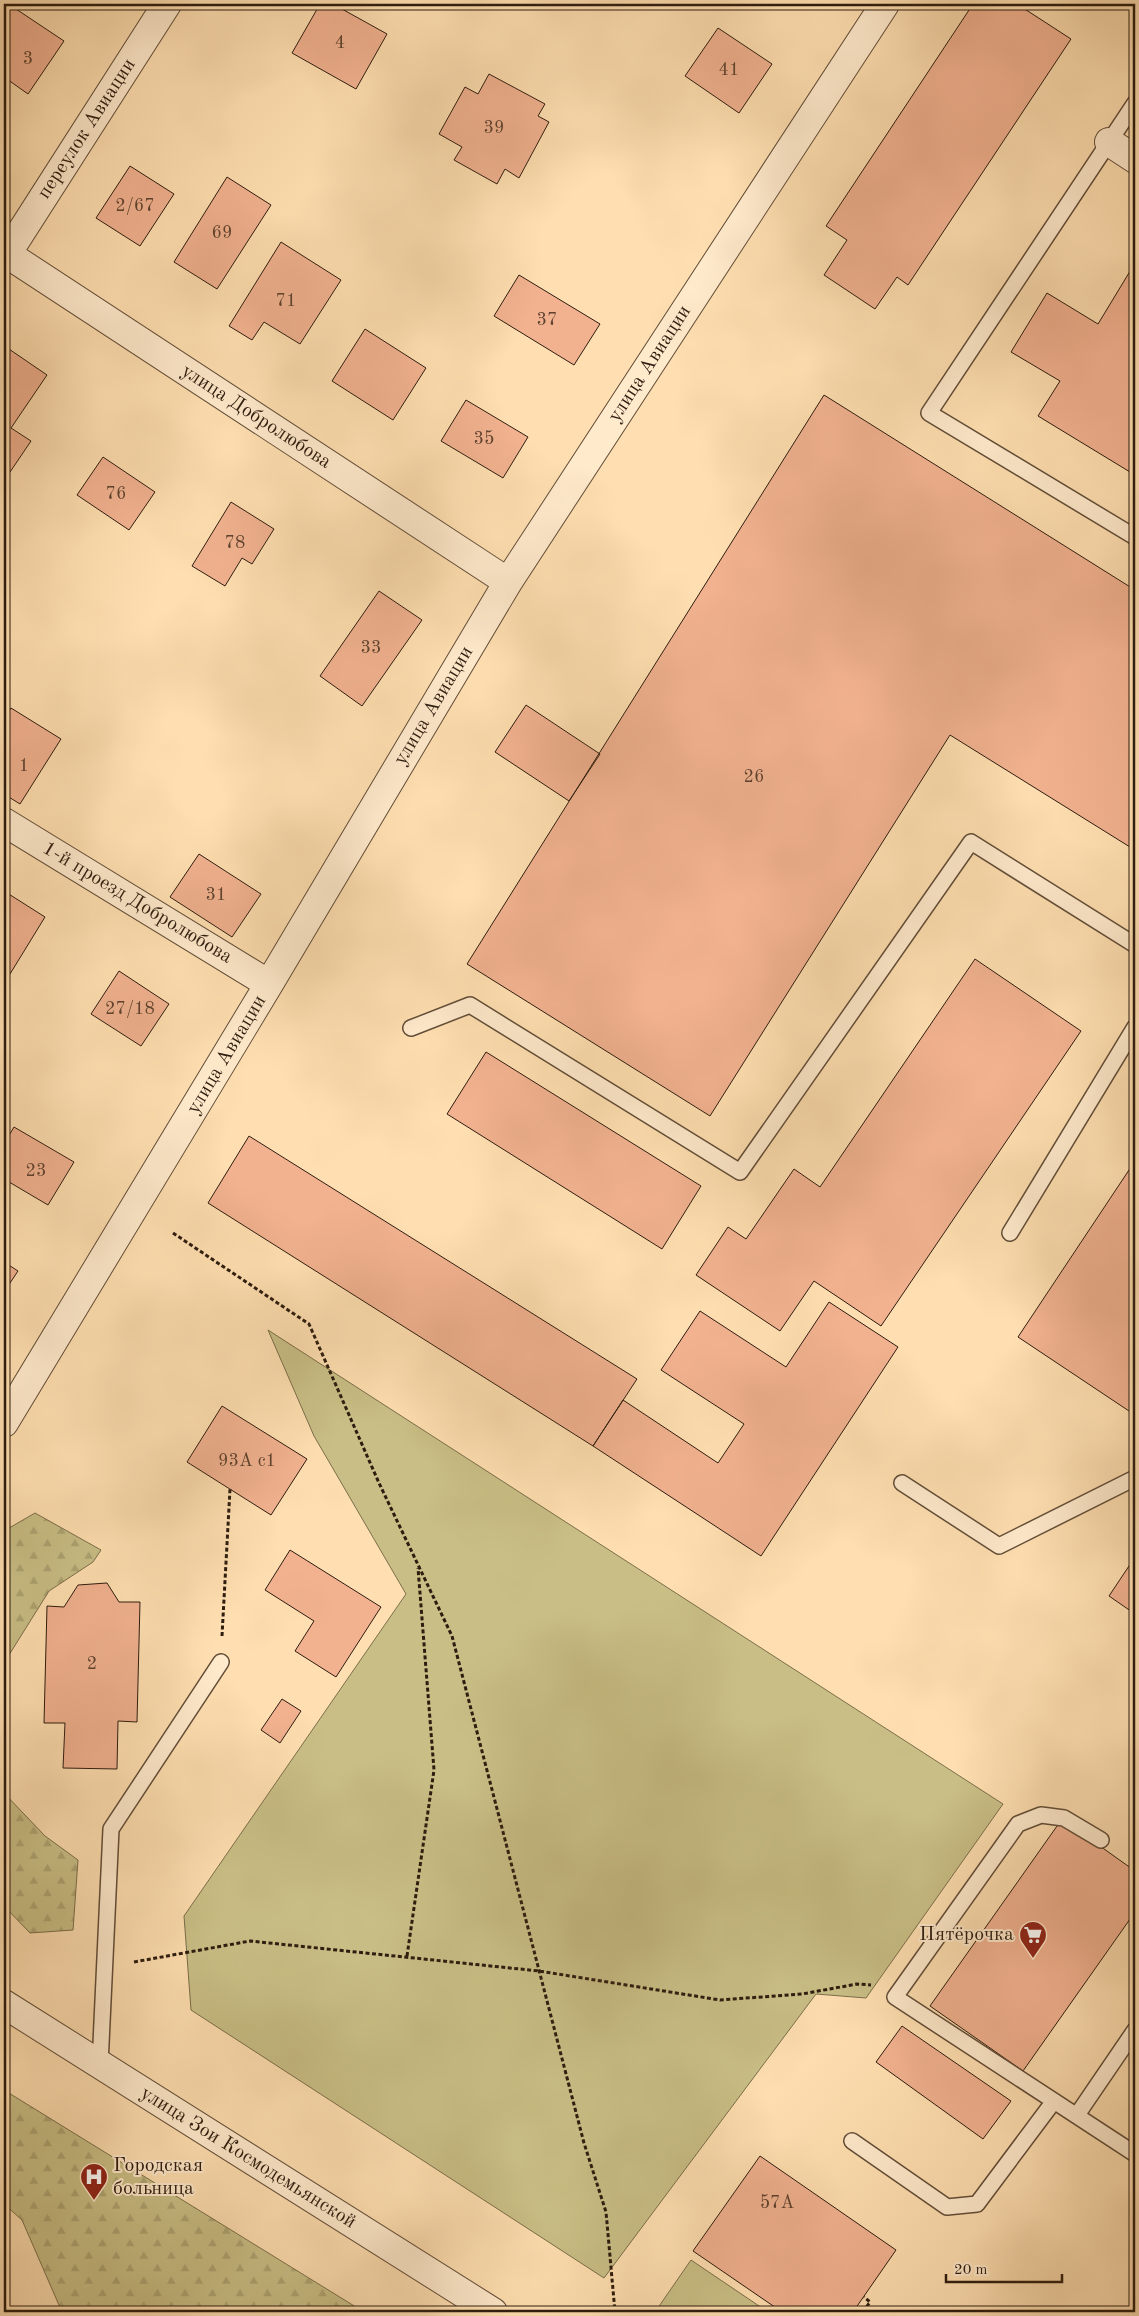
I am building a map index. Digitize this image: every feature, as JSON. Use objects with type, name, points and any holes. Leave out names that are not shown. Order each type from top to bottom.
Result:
[{"type":"street","name":"переулок Авиации","points":[[5,253],[167,4]]},
{"type":"street","name":"улица Авиации","points":[[8,1405],[270,984],[508,582],[885,4]]},
{"type":"street","points":[[1109,142],[1135,159]]},
{"type":"street","name":"улица Добролюбова","points":[[5,253],[508,582]]},
{"type":"street","name":"1-й проезд Добролюбова","points":[[4,822],[270,984]]},
{"type":"street","name":"улица Зои Космодемьянской","points":[[4,2004],[493,2312]]},
{"type":"lane","points":[[1135,103],[929,413],[1135,537]]},
{"type":"lane","points":[[411,1028],[470,1005],[740,1172],[971,842],[1135,945]]},
{"type":"lane","points":[[1010,1233],[1135,1028]]},
{"type":"lane","points":[[902,1483],[999,1546],[1135,1478]]},
{"type":"lane","points":[[100,2065],[111,1829],[221,1662]]},
{"type":"lane","points":[[1101,1840],[1064,1818],[1041,1815],[1018,1824],[904,1987],[895,1997],[1135,2154]]},
{"type":"lane","points":[[1077,2116],[1135,2030]]},
{"type":"lane","points":[[852,2141],[947,2207],[977,2204],[1054,2101]]},
{"type":"path","points":[[174,1233],[308,1324],[379,1483],[452,1636],[584,2143],[606,2212],[615,2312]]},
{"type":"path","points":[[221,1662],[230,1489]]},
{"type":"path","points":[[407,1956],[434,1770],[418,1565]]},
{"type":"path","points":[[104,1968],[250,1941],[539,1971],[720,2000],[802,1994],[857,1984],[904,1987]]},
{"type":"path","points":[[863,2312],[870,2302],[864,2297]]},
{"type":"green space","points":[[268,1330],[1003,1804],[866,1998],[816,1994],[604,2278],[191,2010],[184,1916],[406,1594],[314,1436]]},
{"type":"green space","points":[[35,1513],[101,1550],[93,1562],[49,1591],[4,1663],[4,1531]]},
{"type":"green space","points":[[4,1793],[45,1836],[78,1860],[73,1930],[30,1933],[4,1906]]},
{"type":"green space","name":"Городская больница","points":[[4,2090],[364,2312],[62,2312],[22,2220],[4,2204]]},
{"type":"green space","points":[[691,2260],[768,2312],[655,2312]]},
{"type":"building","points":[[320,4],[333,4],[387,34],[356,89],[292,53]]},
{"type":"building","points":[[973,4],[1017,4],[1071,39],[908,285],[897,277],[875,309],[824,275],[847,240],[826,226]]},
{"type":"building","points":[[10,5],[64,41],[28,94],[4,77],[4,13]]},
{"type":"building","points":[[718,28],[772,64],[739,113],[685,76]]},
{"type":"building","points":[[489,74],[545,104],[538,116],[549,122],[519,178],[505,169],[497,184],[454,160],[462,147],[439,134],[465,87],[478,94]]},
{"type":"building","points":[[130,166],[174,194],[140,246],[96,218]]},
{"type":"building","points":[[227,177],[271,205],[217,289],[174,262]]},
{"type":"building","points":[[281,242],[341,280],[300,344],[264,322],[252,340],[229,326]]},
{"type":"building","points":[[1135,263],[1135,475],[1038,416],[1060,381],[1011,352],[1047,293],[1098,324]]},
{"type":"building","points":[[519,275],[600,324],[574,365],[494,316]]},
{"type":"building","points":[[365,329],[426,368],[393,420],[332,381]]},
{"type":"building","points":[[6,347],[47,375],[11,428],[31,441],[8,475],[4,472],[4,350]]},
{"type":"building","points":[[824,395],[1135,590],[1135,838],[1130,847],[950,735],[710,1116],[467,964]]},
{"type":"building","points":[[466,400],[528,437],[503,478],[441,441]]},
{"type":"building","points":[[103,457],[155,492],[129,530],[77,495]]},
{"type":"building","points":[[231,502],[274,529],[252,564],[242,558],[225,586],[192,566]]},
{"type":"building","points":[[379,591],[422,620],[362,706],[320,676]]},
{"type":"building","points":[[526,705],[600,754],[569,801],[495,752]]},
{"type":"building","points":[[11,708],[61,739],[20,804],[4,794],[4,719]]},
{"type":"building","points":[[199,854],[261,894],[232,937],[170,897]]},
{"type":"building","points":[[4,891],[45,917],[10,974],[4,970]]},
{"type":"building","points":[[975,959],[1081,1031],[881,1326],[814,1281],[780,1331],[696,1275],[728,1227],[746,1239],[794,1169],[820,1187]]},
{"type":"building","points":[[119,971],[169,1004],[141,1046],[91,1014]]},
{"type":"building","points":[[486,1052],[701,1186],[662,1249],[447,1114]]},
{"type":"building","points":[[14,1127],[74,1162],[48,1205],[4,1179],[4,1144]]},
{"type":"building","points":[[249,1136],[637,1379],[593,1446],[208,1203]]},
{"type":"building","points":[[1135,1161],[1135,1415],[1018,1337]]},
{"type":"building","points":[[4,1262],[18,1271],[4,1292]]},
{"type":"building","points":[[829,1302],[898,1347],[761,1556],[593,1446],[623,1400],[718,1463],[744,1424],[661,1370],[700,1311],[786,1367]]},
{"type":"building","points":[[222,1406],[307,1459],[271,1515],[187,1462]]},
{"type":"building","points":[[290,1550],[381,1607],[336,1677],[295,1651],[314,1621],[265,1590]]},
{"type":"building","points":[[1133,1560],[1135,1562],[1135,1614],[1109,1596]]},
{"type":"building","points":[[107,1583],[119,1602],[140,1602],[137,1722],[118,1721],[117,1769],[63,1768],[65,1723],[44,1723],[47,1606],[64,1607],[78,1585]]},
{"type":"building","points":[[282,1699],[301,1711],[280,1743],[261,1730]]},
{"type":"building","name":"Пятёрочка","points":[[1062,1819],[1135,1871],[1135,1912],[1023,2071],[930,2006]]},
{"type":"building","points":[[902,2026],[1011,2101],[983,2139],[876,2062]]},
{"type":"building","points":[[760,2156],[896,2250],[853,2312],[782,2312],[693,2251]]},
{"type":"place","name":"Пятёрочка","points":[[1033,1959]]},
{"type":"place","name":"Городская больница","points":[[94,2201]]}]
